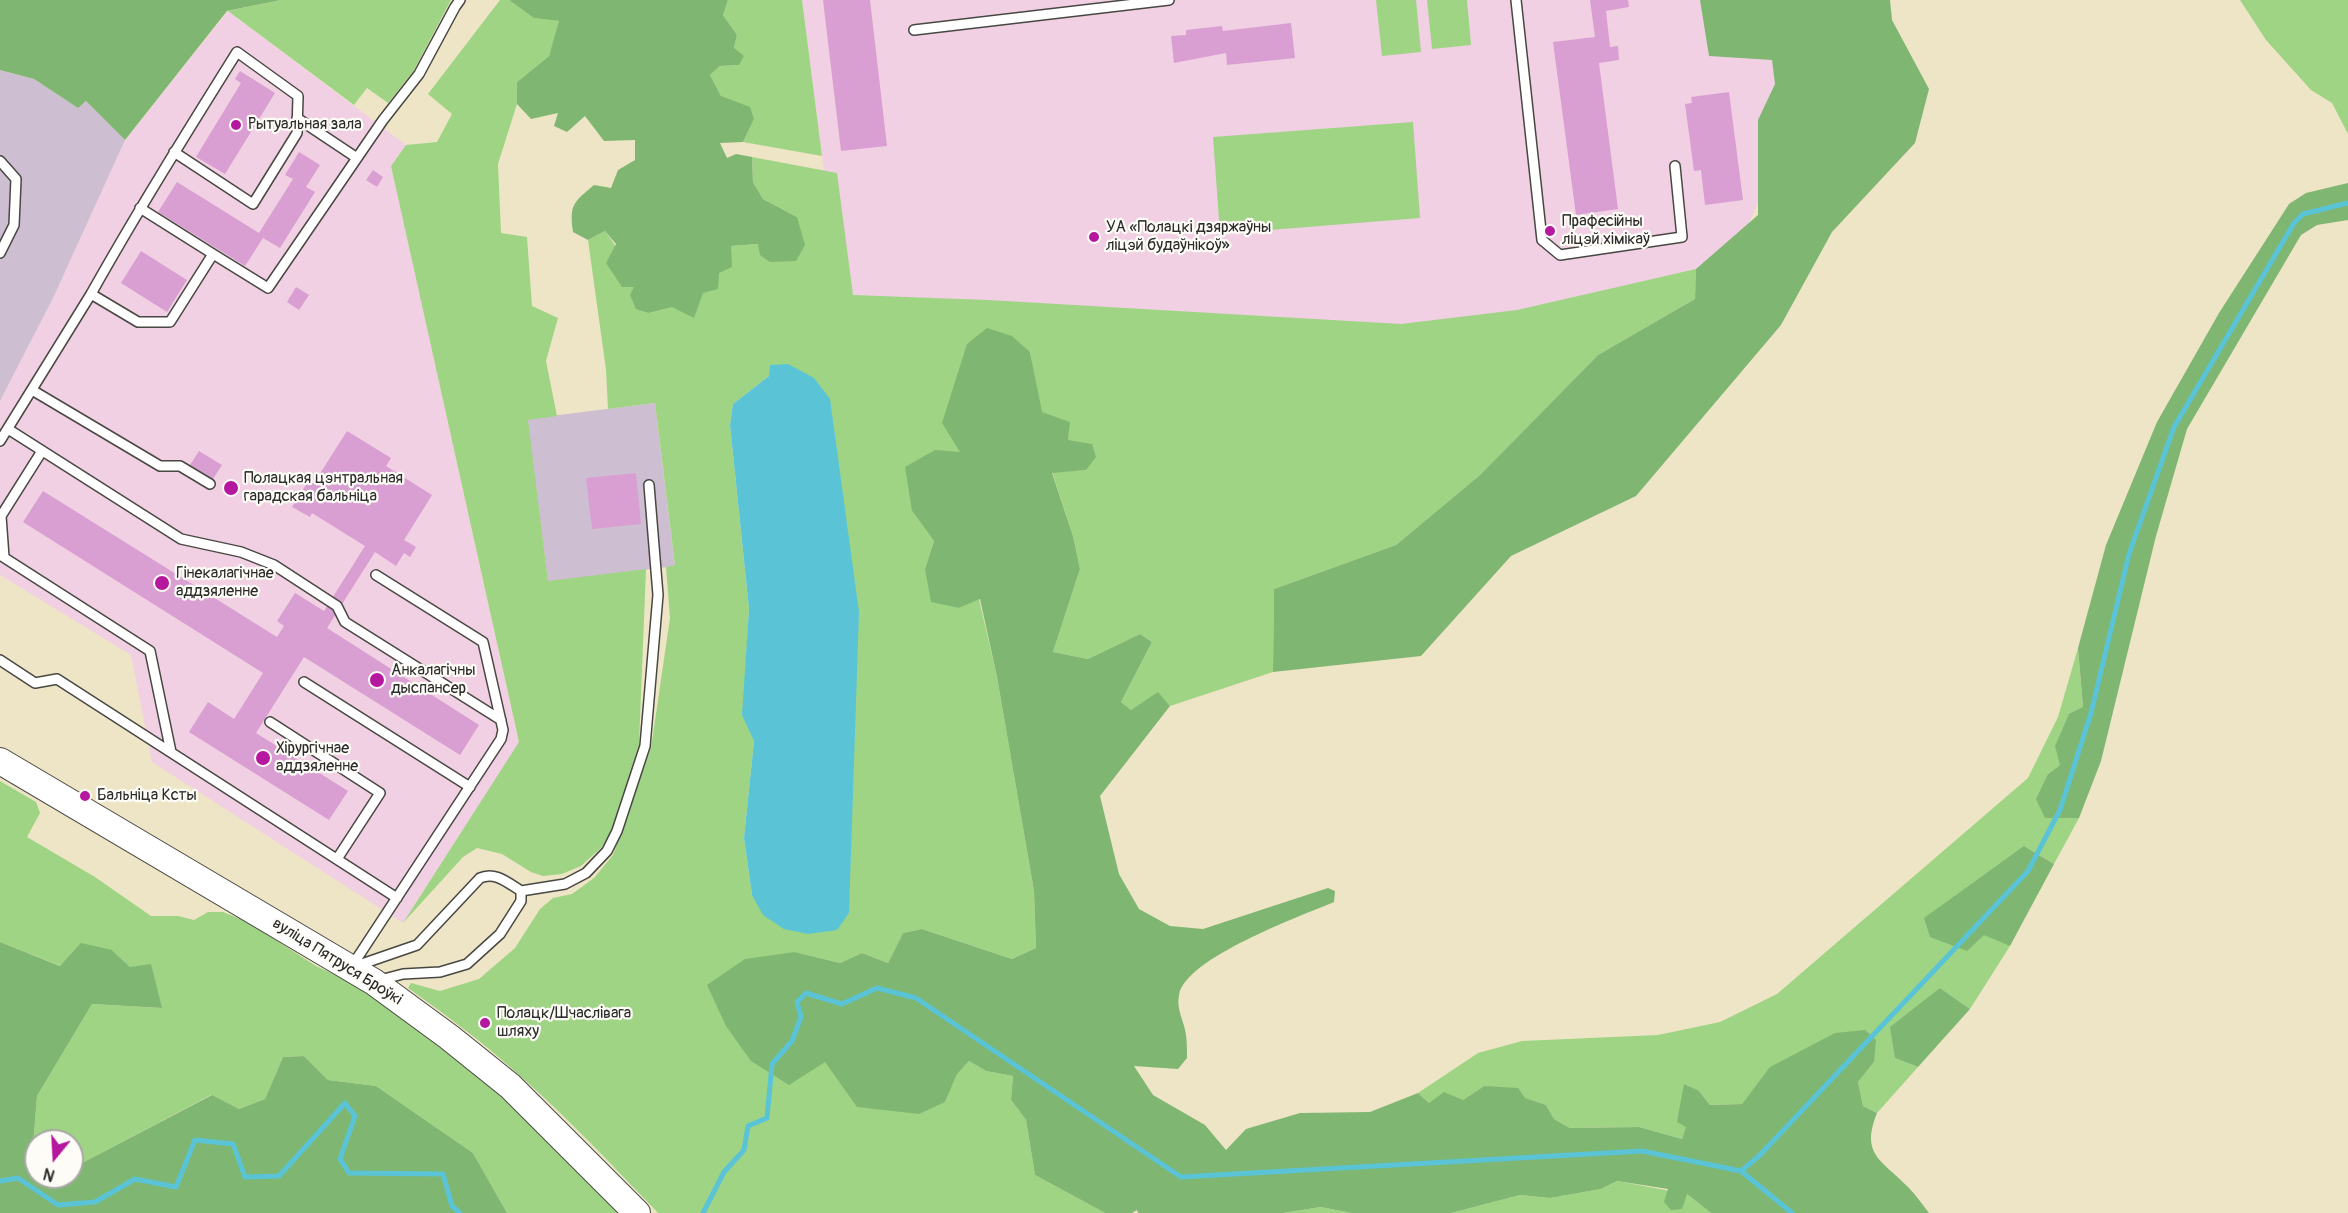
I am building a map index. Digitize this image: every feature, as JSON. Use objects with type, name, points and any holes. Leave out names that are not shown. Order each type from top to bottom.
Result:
[{"type":"main road","name":"вуліца Пятруся Броўкі","points":[[0,761],[374,982],[449,1037],[510,1086],[637,1213]]},
{"type":"lane","points":[[140,207],[268,288],[383,120],[419,74],[460,0]]},
{"type":"lane","points":[[914,30],[1169,0]]},
{"type":"lane","points":[[1516,0],[1542,240],[1560,255],[1682,237],[1675,166]]},
{"type":"lane","points":[[0,441],[91,294],[140,207],[174,152],[237,52],[298,96],[297,133],[253,204],[174,152]]},
{"type":"lane","points":[[297,118],[357,158]]},
{"type":"lane","points":[[0,161],[16,179],[14,225],[0,253]]},
{"type":"lane","points":[[91,294],[138,322],[170,322],[213,254]]},
{"type":"lane","points":[[32,390],[160,466],[180,466],[210,484]]},
{"type":"lane","points":[[8,429],[181,539],[241,552],[274,565],[337,606],[345,622],[501,720]]},
{"type":"lane","points":[[42,451],[1,516],[2,556],[150,651],[171,752]]},
{"type":"lane","points":[[351,968],[417,945],[480,878],[487,874],[521,891],[565,884],[586,873],[607,850],[617,831],[645,746],[658,595],[649,485]]},
{"type":"lane","points":[[351,968],[501,739],[503,730],[483,642],[376,575]]},
{"type":"lane","points":[[0,660],[35,683],[57,679],[397,898]]},
{"type":"lane","points":[[304,682],[470,787]]},
{"type":"lane","points":[[270,722],[380,793],[337,859]]},
{"type":"lane","points":[[374,982],[403,974],[440,972],[467,964],[500,934],[521,901],[521,891]]},
{"type":"shaded area","points":[[802,0],[1774,0],[1790,135],[1700,327],[1324,373],[843,318]]},
{"type":"shaded area","name":"Полацкая цэнтральная гарадская бальніца","points":[[228,11],[406,145],[391,166],[519,743],[403,923],[152,762],[131,655],[0,575],[0,401],[54,296],[125,140]]},
{"type":"shaded area","points":[[0,70],[34,79],[78,108],[86,101],[125,140],[54,296],[0,401]]},
{"type":"shaded area","points":[[655,403],[675,566],[548,582],[527,419]]},
{"type":"green space","points":[[0,0],[281,0],[227,11],[125,140],[86,101],[78,108],[34,79],[0,70]]},
{"type":"green space","points":[[281,0],[451,0],[414,70],[388,103],[367,88],[354,105],[228,11]]},
{"type":"green space","points":[[500,0],[509,0],[535,18],[560,21],[549,56],[517,82],[517,104],[498,164],[501,233],[527,237],[532,306],[558,318],[546,361],[557,416],[528,420],[548,581],[646,569],[639,745],[613,830],[602,847],[581,866],[562,874],[543,876],[531,872],[502,854],[477,848],[463,857],[403,923],[519,742],[391,166],[406,145],[437,142],[452,114],[428,94]]},
{"type":"green space","points":[[509,0],[728,0],[723,15],[737,35],[734,48],[744,56],[739,65],[720,66],[710,75],[721,96],[750,107],[754,119],[743,142],[720,143],[727,158],[736,154],[752,157],[753,182],[763,199],[797,217],[805,245],[796,261],[770,262],[760,255],[758,244],[731,246],[732,267],[719,273],[718,289],[703,293],[694,318],[672,307],[649,313],[636,309],[630,295],[634,287],[622,287],[606,263],[616,244],[605,231],[588,240],[573,232],[572,215],[574,204],[587,191],[594,185],[611,188],[618,170],[635,160],[635,140],[604,141],[585,116],[567,132],[554,126],[558,113],[531,119],[517,104],[517,82],[549,56],[559,21],[534,18]]},
{"type":"green space","points":[[728,0],[802,0],[822,156],[743,142],[754,119],[721,96],[710,75],[720,66],[739,65],[734,48],[737,35],[723,15]]},
{"type":"green space","points":[[1376,0],[1416,0],[1421,52],[1382,56]]},
{"type":"green space","points":[[1427,0],[1467,0],[1471,45],[1432,49]]},
{"type":"green space","points":[[1700,0],[1890,0],[1892,20],[1929,89],[1915,143],[1832,232],[1781,325],[1636,496],[1511,556],[1421,656],[1273,672],[1274,589],[1396,545],[1480,475],[1598,355],[1695,299],[1696,269],[1758,215],[1758,120],[1775,84],[1772,60],[1709,56]]},
{"type":"green space","points":[[2240,0],[2348,0],[2348,134],[2332,103],[2311,90],[2266,40]]},
{"type":"green space","points":[[1413,122],[1420,218],[1220,234],[1213,137]]},
{"type":"green space","points":[[752,157],[837,173],[853,295],[988,300],[1401,324],[1517,310],[1696,269],[1695,299],[1598,355],[1480,475],[1396,545],[1274,589],[1273,672],[1170,706],[1158,693],[1131,710],[1121,702],[1152,642],[1140,634],[1088,659],[1053,652],[1080,569],[1073,536],[1052,472],[1086,470],[1068,440],[1069,422],[1041,412],[1030,352],[960,452],[912,511],[934,541],[925,569],[959,608],[979,599],[997,677],[1034,891],[1036,948],[1012,959],[922,929],[903,933],[888,963],[862,953],[840,963],[795,952],[825,1062],[945,1102],[957,1073],[969,1061],[986,1071],[1013,1076],[1011,1100],[1026,1120],[1035,1175],[1105,1213],[658,1213],[590,1142],[506,1063],[408,988],[411,983],[440,991],[479,979],[515,948],[540,909],[553,898],[572,894],[594,878],[613,855],[651,748],[670,618],[666,567],[675,565],[655,403],[608,409],[606,370],[588,240],[605,231],[623,260],[649,313],[666,309],[691,299],[701,292],[717,274],[731,246],[758,244],[797,217],[763,199],[753,182]],"holes":[[[769,376],[752,895],[744,838],[754,741],[743,714],[749,609],[730,425],[733,404]]]},
{"type":"green space","points":[[2348,183],[2348,220],[2317,225],[2301,235],[2187,429],[2156,536],[2101,761],[2079,818],[2045,818],[2036,799],[2048,774],[2060,765],[2055,746],[2069,714],[2083,707],[2078,648],[2106,545],[2157,422],[2219,313],[2289,204],[2306,193]]},
{"type":"green space","points":[[987,328],[1012,336],[1030,352],[1042,412],[1070,422],[1068,440],[1092,444],[1096,457],[1086,470],[1052,473],[1073,536],[1080,569],[1053,652],[1088,659],[1140,634],[1152,642],[1121,702],[1131,710],[1158,692],[1170,706],[1100,796],[1119,874],[1139,909],[1170,926],[1203,929],[1328,888],[1335,891],[1334,902],[1246,940],[1201,967],[1186,981],[1178,1000],[1186,1035],[1187,1058],[1178,1069],[1134,1066],[1153,1095],[1205,1125],[1226,1150],[1246,1129],[1300,1113],[1370,1112],[1418,1093],[1429,1103],[1444,1092],[1463,1100],[1484,1086],[1518,1088],[1525,1098],[1546,1105],[1554,1119],[1570,1128],[1639,1127],[1682,1139],[1686,1127],[1677,1122],[1684,1084],[1699,1091],[1710,1105],[1742,1104],[1770,1067],[1835,1033],[1865,1030],[1876,1040],[1874,1062],[1858,1082],[1863,1106],[1877,1113],[1872,1127],[1872,1148],[1882,1163],[1911,1190],[1929,1213],[1711,1213],[1687,1194],[1682,1209],[1671,1210],[1664,1202],[1668,1189],[1617,1181],[1601,1189],[1550,1198],[1520,1195],[1451,1213],[1351,1213],[1321,1207],[1283,1213],[1138,1213],[1137,1210],[1132,1213],[1105,1213],[1035,1175],[1026,1120],[1011,1100],[1013,1076],[986,1071],[969,1061],[957,1074],[945,1102],[919,1114],[857,1107],[825,1062],[789,1085],[751,1061],[726,1026],[707,985],[745,959],[795,952],[840,963],[862,953],[888,963],[903,933],[922,929],[1012,959],[1036,948],[1034,891],[997,677],[980,599],[959,608],[931,602],[925,569],[934,541],[912,511],[905,467],[935,450],[960,452],[942,423],[967,344]]},
{"type":"green space","points":[[2078,648],[2083,707],[2060,765],[2048,774],[2045,818],[2079,818],[2054,864],[2024,846],[1984,934],[2010,946],[1970,1009],[1940,988],[1895,1058],[1918,1067],[1877,1113],[1863,1106],[1858,1082],[1874,1062],[1771,1067],[1742,1104],[1710,1105],[1699,1091],[1682,1139],[1639,1127],[1570,1128],[1554,1119],[1546,1105],[1484,1086],[1463,1100],[1429,1103],[1418,1093],[1478,1053],[1522,1041],[1658,1035],[1720,1022],[1777,994],[2028,778],[2058,717]]},
{"type":"green space","points":[[0,781],[36,802],[40,813],[27,837],[95,877],[151,916],[178,916],[194,920],[208,912],[223,912],[248,922],[316,966],[368,990],[503,1094],[623,1213],[507,1213],[473,1153],[376,1086],[328,1080],[304,1056],[283,1057],[265,1099],[239,1109],[211,1095],[84,1162],[84,1129],[34,1129],[37,1096],[92,1004],[161,1008],[130,967],[112,950],[61,966],[0,942]]},
{"type":"green space","points":[[2024,846],[2054,864],[2010,946],[1984,935],[1967,951],[1930,937],[1924,918]]},
{"type":"green space","points":[[0,942],[60,966],[81,943],[112,950],[130,967],[151,964],[162,1008],[92,1004],[37,1096],[34,1129],[24,1129],[24,1189],[84,1189],[84,1162],[212,1095],[239,1109],[265,1099],[283,1057],[304,1056],[328,1080],[376,1086],[473,1153],[507,1213],[0,1213]]},
{"type":"green space","points":[[1940,988],[1970,1009],[1918,1067],[1895,1058],[1890,1027]]},
{"type":"green space","points":[[1617,1181],[1687,1194],[1711,1213],[1451,1213],[1520,1195],[1550,1198],[1601,1189]]},
{"type":"green space","points":[[1321,1207],[1351,1213],[1283,1213]]},
{"type":"water","points":[[788,364],[814,378],[830,399],[859,612],[849,913],[837,930],[808,934],[784,929],[763,915],[752,895],[744,838],[754,741],[742,715],[749,609],[730,425],[733,404],[769,376],[770,365]]},
{"type":"building","points":[[823,0],[870,0],[887,146],[841,151]]},
{"type":"building","points":[[1590,0],[1628,0],[1629,7],[1606,11],[1610,47],[1618,46],[1619,60],[1599,63],[1618,209],[1576,215],[1553,42],[1595,37]]},
{"type":"building","points":[[1291,23],[1295,58],[1227,65],[1226,53],[1174,63],[1171,36],[1186,35],[1186,30],[1222,26],[1223,31]]},
{"type":"building","name":"Рытуальная зала","points":[[240,71],[275,93],[225,174],[196,157],[241,83],[235,79]]},
{"type":"building","points":[[1729,92],[1743,200],[1705,205],[1701,170],[1694,171],[1685,104],[1692,103],[1691,97]]},
{"type":"building","points":[[299,152],[320,165],[306,187],[315,192],[280,248],[263,238],[245,266],[158,212],[177,182],[259,233],[293,179],[285,175]]},
{"type":"building","points":[[373,170],[383,177],[377,187],[366,180]]},
{"type":"building","points":[[141,251],[187,280],[167,312],[121,283]]},
{"type":"building","points":[[296,287],[309,295],[299,310],[287,302]]},
{"type":"building","points":[[347,431],[391,458],[386,466],[432,495],[404,540],[416,547],[410,557],[404,553],[396,566],[375,552],[327,628],[479,725],[460,755],[304,657],[256,733],[348,791],[329,820],[189,732],[208,702],[234,719],[263,673],[23,522],[43,491],[277,637],[284,626],[277,621],[295,593],[324,611],[365,546],[312,513],[310,517],[292,507],[309,480],[314,483]]},
{"type":"building","points":[[199,451],[222,465],[213,479],[190,465]]},
{"type":"building","points":[[636,473],[641,524],[592,529],[586,478]]},
{"type":"waterway","points":[[1741,1171],[1759,1156],[2028,871],[2060,810],[2091,713],[2129,554],[2174,427],[2294,223],[2303,214],[2348,203]]},
{"type":"waterway","points":[[703,1213],[724,1172],[744,1150],[748,1126],[767,1118],[772,1064],[792,1041],[801,1017],[797,1002],[806,993],[842,1004],[877,988],[916,998],[1181,1177],[1642,1151],[1741,1171],[1792,1213]]},
{"type":"waterway","points":[[0,1181],[18,1178],[58,1205],[95,1202],[135,1179],[176,1187],[195,1140],[233,1144],[245,1177],[279,1176],[345,1103],[355,1116],[340,1159],[349,1173],[443,1174],[452,1206],[460,1213]]},
{"type":"place","name":"Рытуальная зала","points":[[236,125]]},
{"type":"place","name":"Прафесійны ліцэй хімікаў","points":[[1550,231]]},
{"type":"place","name":"УА «Полацкі дзяржаўны ліцэй будаўнікоў»","points":[[1094,237]]},
{"type":"place","name":"Полацкая цэнтральная гарадская бальніца","points":[[231,488]]},
{"type":"place","name":"Гінекалагічнае аддзяленне","points":[[162,583]]},
{"type":"place","name":"Анкалагічны дыспансер","points":[[377,680]]},
{"type":"place","name":"Хірургічнае аддзяленне","points":[[263,758]]},
{"type":"place","name":"Бальніца Ксты","points":[[85,796]]},
{"type":"place","name":"Полацк/Шчаслівага шляху","points":[[485,1023]]}]
